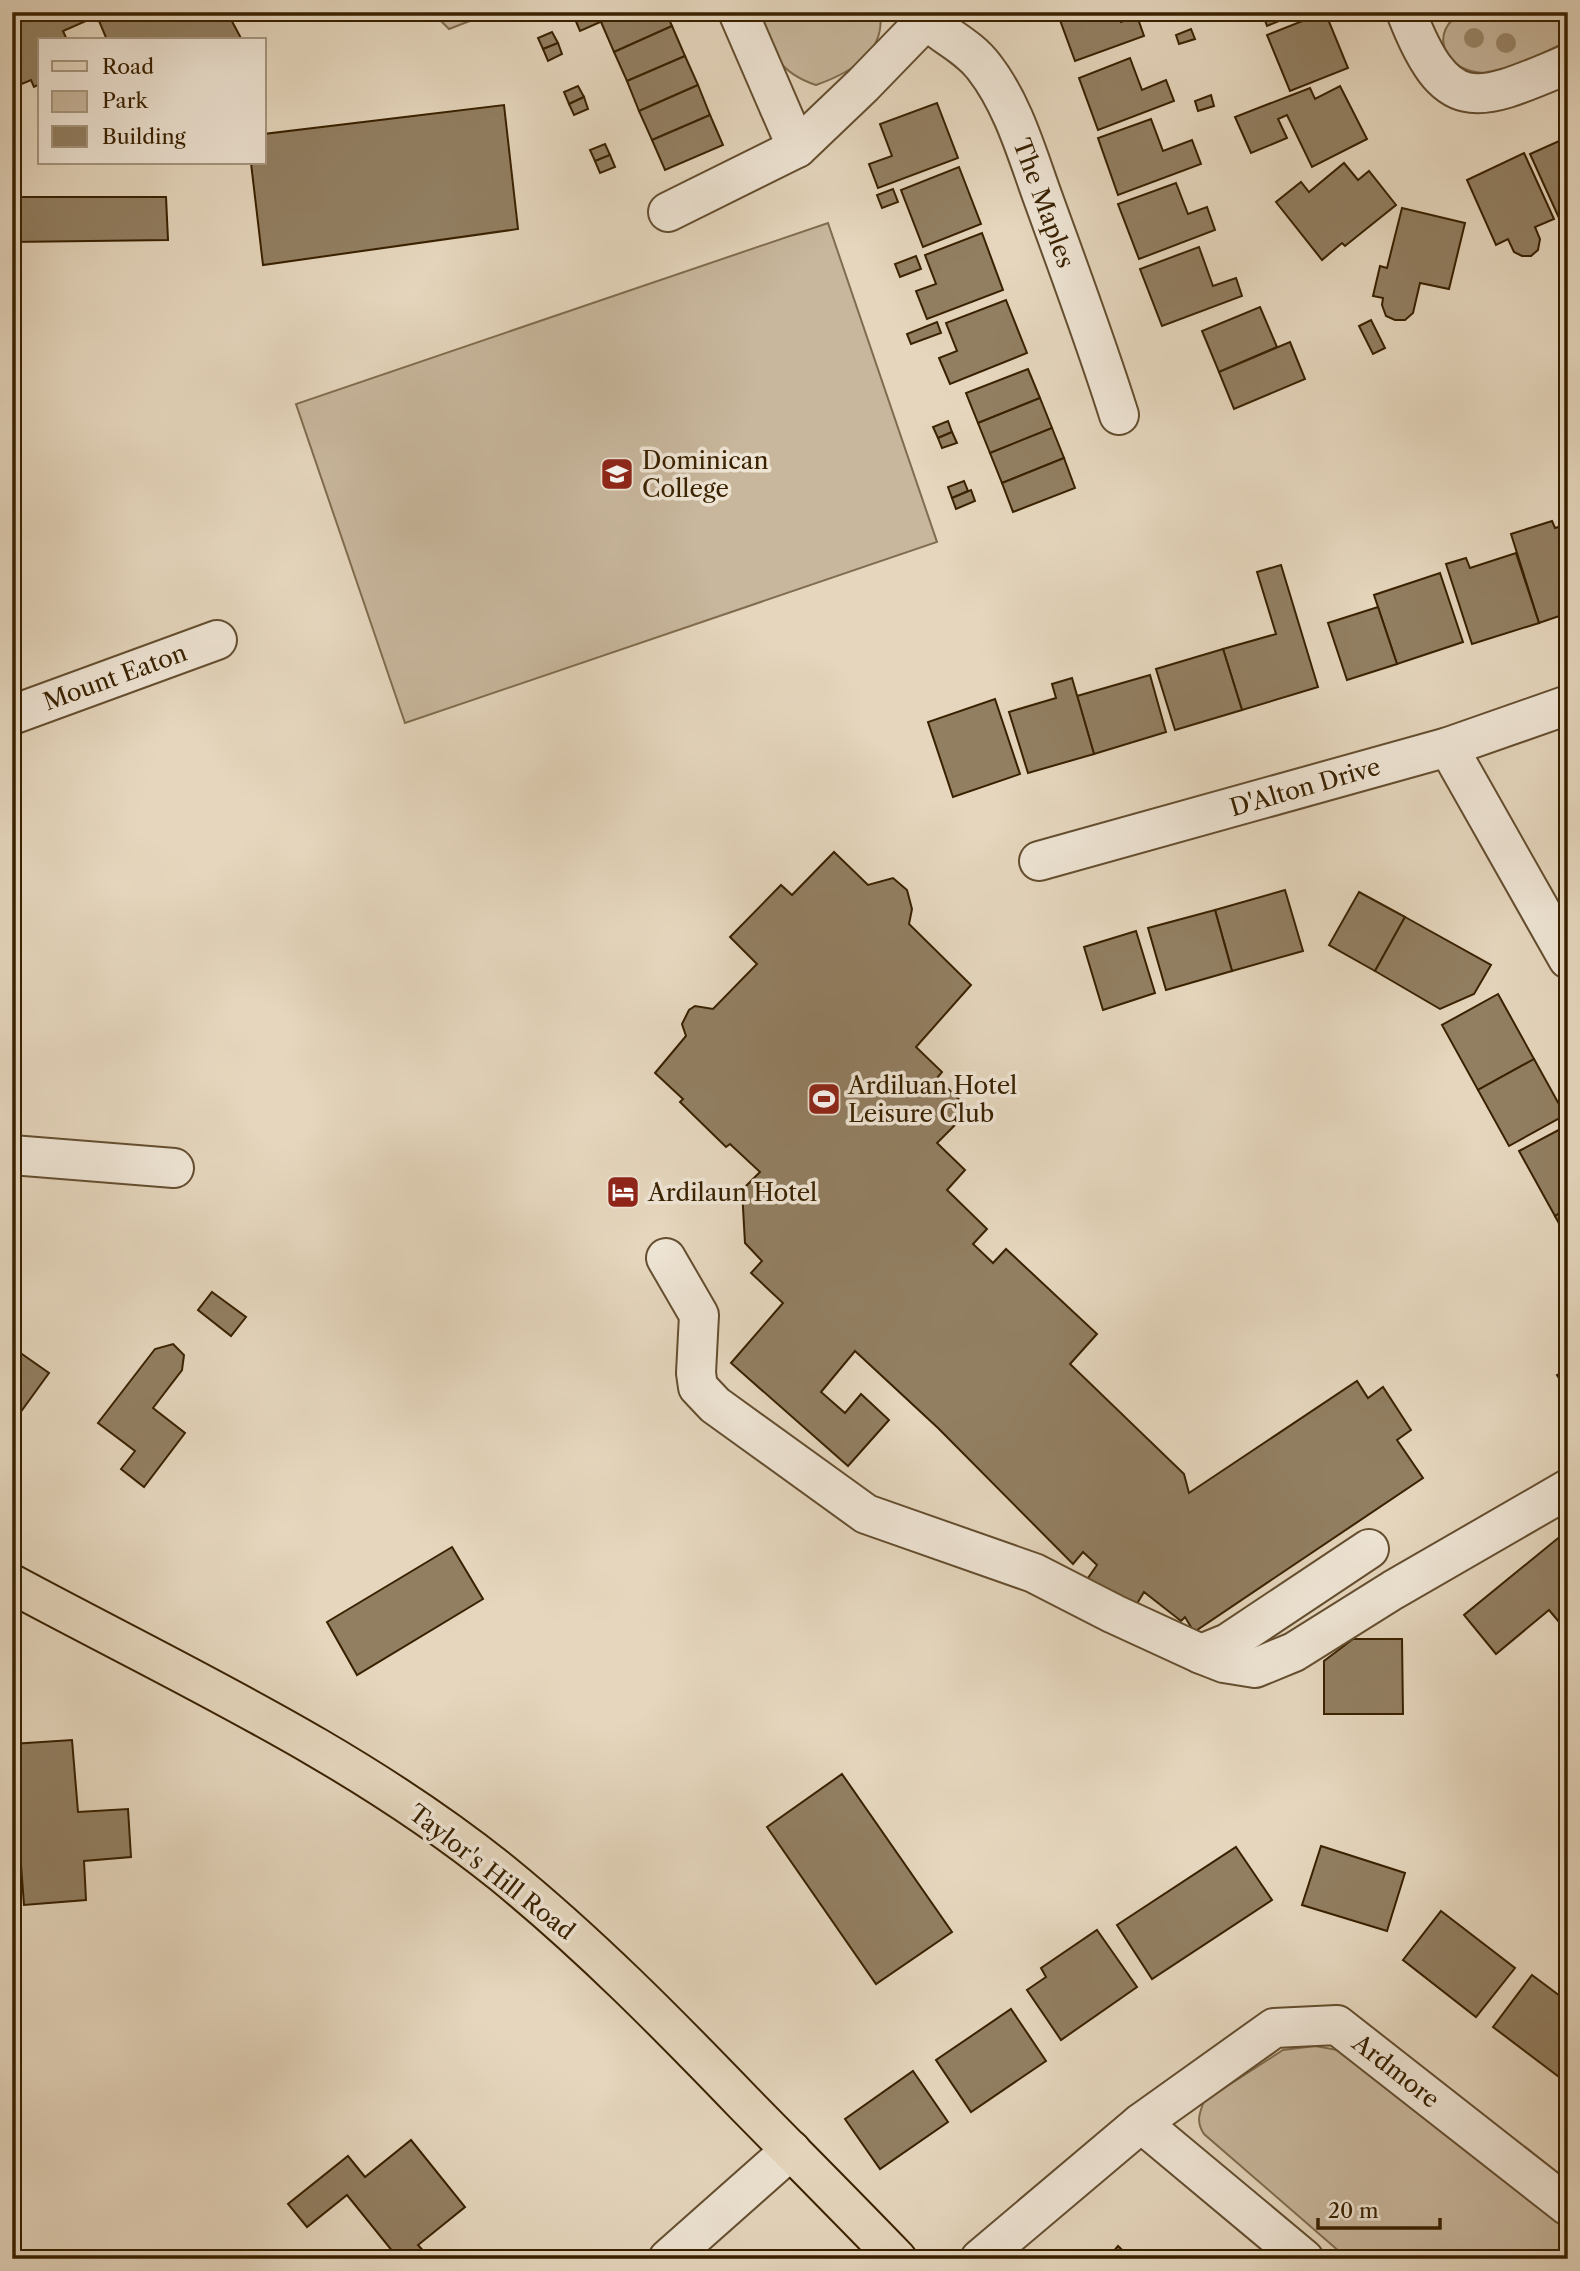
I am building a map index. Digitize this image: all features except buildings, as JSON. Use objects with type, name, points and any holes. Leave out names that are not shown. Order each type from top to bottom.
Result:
[{"type":"main road","name":"Taylor's Hill Road","points":[[15,1591],[211,1687],[294,1734],[371,1782],[500,1872],[586,1946],[670,2026],[897,2259]]},
{"type":"street","points":[[738,12],[797,148]]},
{"type":"street","points":[[1407,12],[1421,50],[1446,83],[1458,90],[1474,95],[1496,92],[1568,64]]},
{"type":"street","name":"The Maples","points":[[668,212],[797,148],[863,85],[923,16],[984,66],[1001,93],[1019,133],[1094,337],[1119,415]]},
{"type":"street","name":"Mount Eaton","points":[[12,715],[217,640]]},
{"type":"street","name":"D'Alton Drive","points":[[1039,861],[1448,747],[1568,705]]},
{"type":"street","points":[[1448,747],[1568,959]]},
{"type":"street","points":[[12,1155],[174,1168]]},
{"type":"street","points":[[666,1258],[699,1315],[698,1387],[715,1405],[866,1514],[1034,1573],[1114,1614],[1224,1663],[1255,1668],[1294,1652],[1387,1593],[1568,1489]]},
{"type":"street","points":[[1201,1654],[1228,1643],[1369,1549]]},
{"type":"street","name":"Ardmore","points":[[980,2259],[1141,2123],[1274,2028],[1337,2025],[1568,2206]]},
{"type":"street","points":[[1141,2123],[1304,2259]]},
{"type":"street","points":[[668,2259],[790,2150]]},
{"type":"green space","points":[[432,12],[493,12],[449,29]]},
{"type":"green space","points":[[758,12],[880,12],[880,26],[877,39],[863,59],[841,74],[816,85],[803,80],[783,66],[771,48]]},
{"type":"green space","points":[[1464,12],[1568,12],[1568,41],[1506,69],[1487,73],[1472,71],[1451,59],[1445,50],[1443,39],[1452,20]]},
{"type":"green space","points":[[828,223],[937,542],[405,723],[296,404]]},
{"type":"green space","points":[[1315,2046],[1337,2050],[1568,2228],[1568,2259],[1348,2259],[1204,2134],[1199,2122],[1204,2101],[1283,2050]]},
{"type":"place","name":"Dominican College","points":[[617,474]]},
{"type":"place","name":"Ardiluan Hotel Leisure Club","points":[[824,1099]]},
{"type":"place","name":"Ardilaun Hotel","points":[[623,1192]]}]
